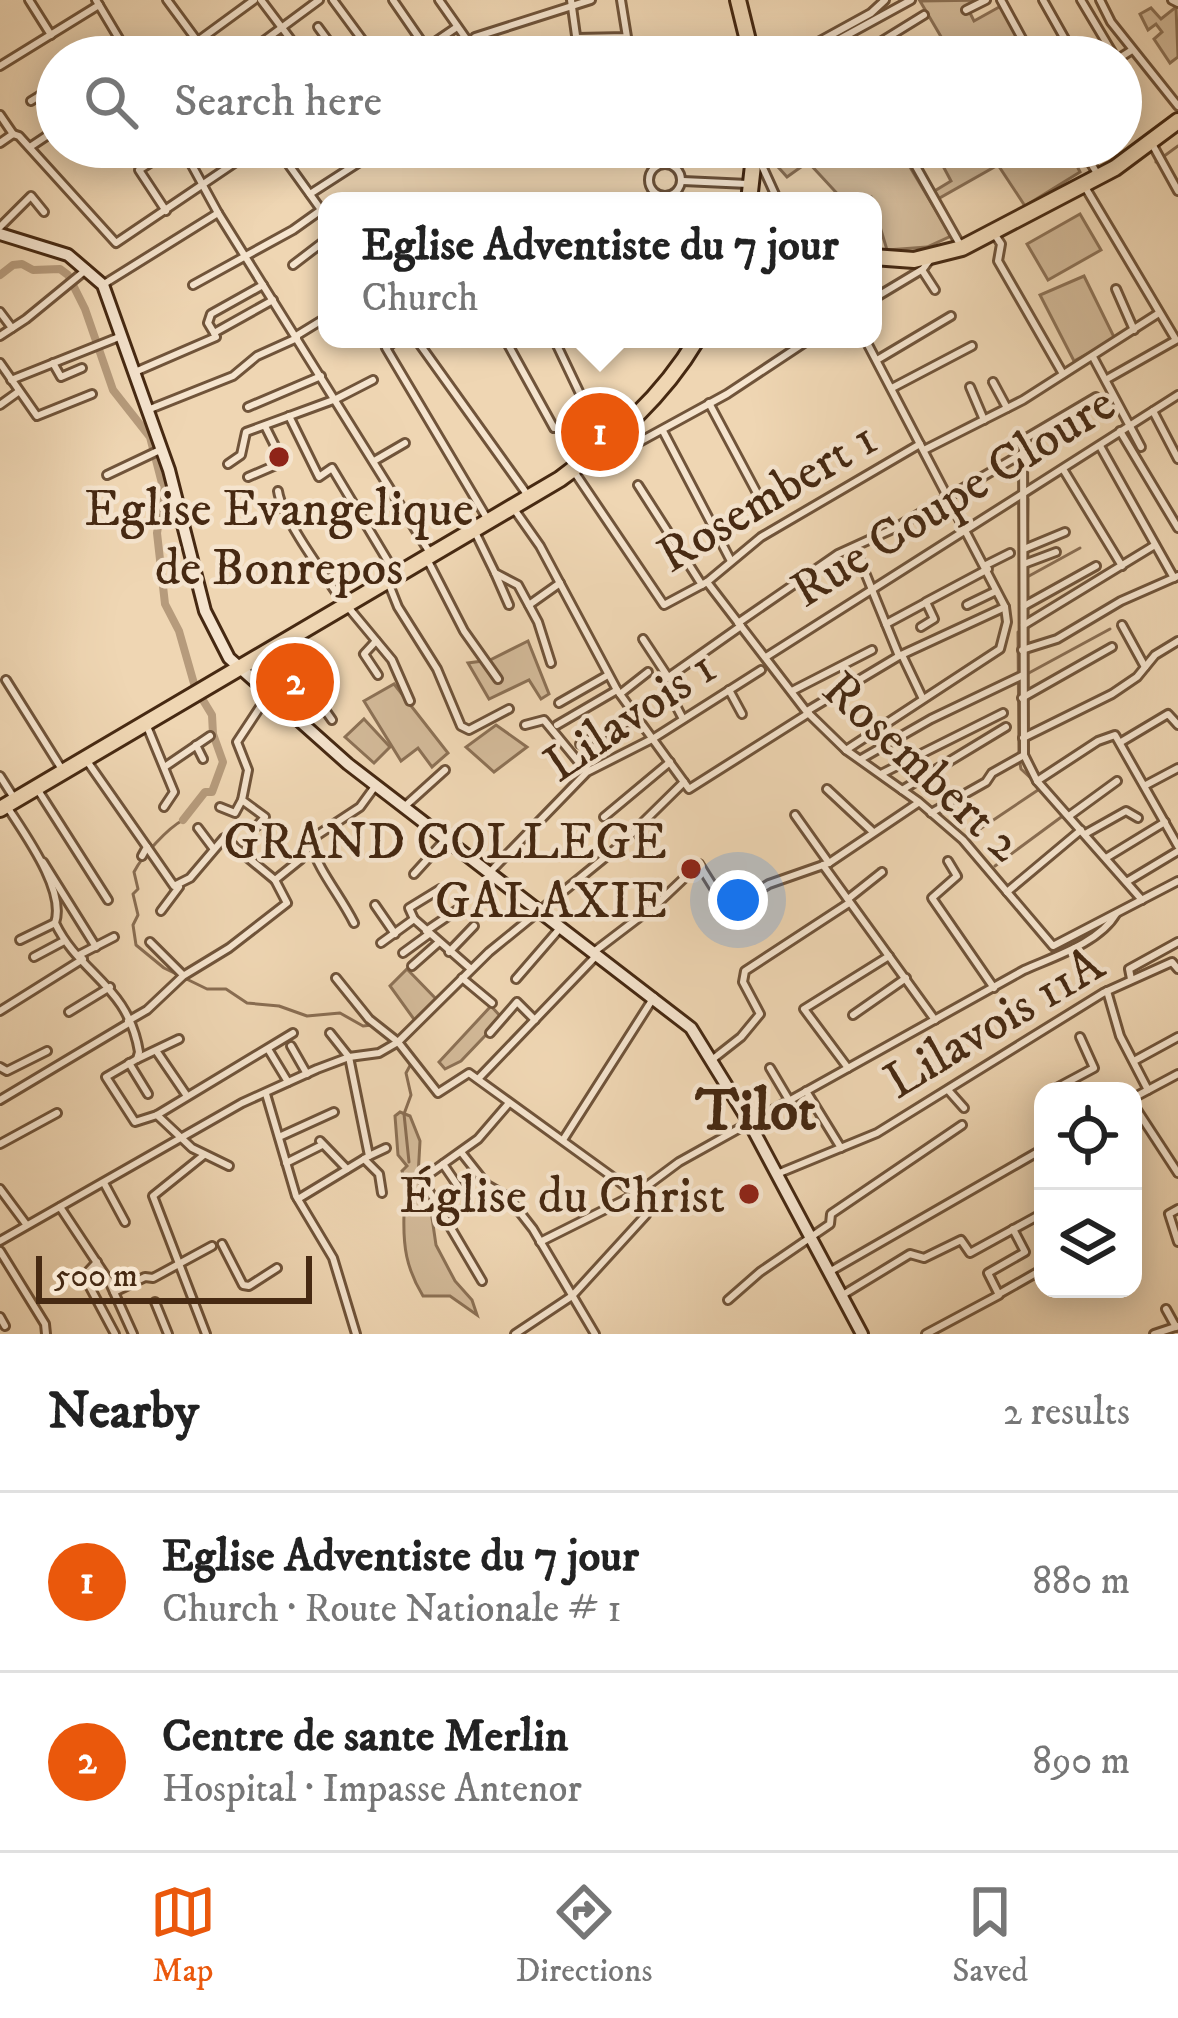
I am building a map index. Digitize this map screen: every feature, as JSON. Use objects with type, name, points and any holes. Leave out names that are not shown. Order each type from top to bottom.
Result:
[{"type":"main road","points":[[738,0],[747,36]]},
{"type":"main road","points":[[1142,159],[1158,153],[1178,122]]},
{"type":"main road","points":[[882,258],[927,264],[1120,168]]},
{"type":"main road","points":[[0,231],[68,255],[103,285],[148,410],[206,611],[229,658],[376,785],[691,1028],[749,1122],[862,1334]]},
{"type":"main road","points":[[7,804],[530,500],[591,458],[647,406],[688,348]]},
{"type":"street","points":[[29,0],[50,34]]},
{"type":"street","points":[[167,0],[194,36]]},
{"type":"street","points":[[205,36],[258,0],[288,36]]},
{"type":"street","points":[[271,36],[320,0]]},
{"type":"street","points":[[333,0],[360,36]]},
{"type":"street","points":[[393,0],[418,36]]},
{"type":"street","points":[[439,0],[464,36]]},
{"type":"street","points":[[478,36],[591,0]]},
{"type":"street","points":[[621,0],[627,36]]},
{"type":"street","points":[[829,36],[871,14],[885,0]]},
{"type":"street","points":[[845,36],[911,0]]},
{"type":"street","points":[[966,10],[986,0]]},
{"type":"street","points":[[1001,0],[1021,36]]},
{"type":"street","points":[[1043,0],[1063,36]]},
{"type":"street","points":[[1081,0],[1104,36]]},
{"type":"street","points":[[47,36],[97,3],[117,36]]},
{"type":"street","points":[[572,3],[577,36]]},
{"type":"street","points":[[1090,15],[1102,4],[1123,36]]},
{"type":"street","points":[[889,36],[924,14]]},
{"type":"street","points":[[318,26],[325,36]]},
{"type":"street","points":[[444,36],[457,27]]},
{"type":"street","points":[[0,66],[36,43]]},
{"type":"street","points":[[1142,62],[1178,106]]},
{"type":"street","points":[[31,101],[36,98]]},
{"type":"street","points":[[0,115],[36,154]]},
{"type":"street","points":[[0,143],[14,134]]},
{"type":"street","points":[[30,147],[36,143]]},
{"type":"street","points":[[1158,153],[1178,190]]},
{"type":"street","points":[[49,168],[115,243],[228,168]]},
{"type":"street","points":[[143,168],[140,170],[166,211]]},
{"type":"street","points":[[192,168],[374,461],[430,558],[441,591],[498,680]]},
{"type":"street","points":[[292,168],[318,206]]},
{"type":"street","points":[[310,194],[348,168]]},
{"type":"street","points":[[673,168],[682,181],[675,192]]},
{"type":"street","points":[[918,168],[962,248]]},
{"type":"street","points":[[1095,168],[1099,176]]},
{"type":"street","points":[[682,181],[744,192]]},
{"type":"street","points":[[1083,184],[1176,340],[1107,379]]},
{"type":"street","points":[[0,231],[31,196],[44,212]]},
{"type":"street","points":[[103,285],[218,212]]},
{"type":"street","points":[[193,285],[318,212]]},
{"type":"street","points":[[993,232],[1001,244],[998,261],[1063,374]]},
{"type":"street","points":[[293,265],[318,246]]},
{"type":"street","points":[[882,293],[927,264],[934,290]]},
{"type":"street","points":[[0,336],[87,269]]},
{"type":"street","points":[[135,372],[216,337],[208,323],[212,314],[264,284]]},
{"type":"street","points":[[1116,289],[1135,332]]},
{"type":"street","points":[[214,333],[273,300]]},
{"type":"street","points":[[0,312],[12,328]]},
{"type":"street","name":"Rosembert 1","points":[[573,470],[664,605],[704,584],[760,537],[922,447],[1007,408],[1159,313]]},
{"type":"street","points":[[877,360],[951,316]]},
{"type":"street","points":[[148,410],[233,376],[257,356],[318,323]]},
{"type":"street","points":[[11,380],[122,337]]},
{"type":"street","points":[[892,388],[972,346]]},
{"type":"street","points":[[386,348],[490,523]]},
{"type":"street","points":[[422,348],[530,500]]},
{"type":"street","points":[[510,348],[554,428],[569,424],[584,402],[558,348]]},
{"type":"street","points":[[569,424],[599,464],[665,434],[797,348]]},
{"type":"street","points":[[846,750],[1000,649],[1007,622],[987,567],[871,348]]},
{"type":"street","points":[[1093,357],[1141,447]]},
{"type":"street","points":[[0,363],[37,416],[92,394]]},
{"type":"street","points":[[52,363],[61,376],[82,368]]},
{"type":"street","points":[[248,407],[321,376]]},
{"type":"street","points":[[228,464],[241,455],[246,432],[373,380]]},
{"type":"street","points":[[993,382],[1007,408]]},
{"type":"street","points":[[970,387],[984,420]]},
{"type":"street","points":[[0,405],[19,392]]},
{"type":"street","name":"Rue Coupe Cloure","points":[[766,657],[1178,395]]},
{"type":"street","points":[[931,813],[1019,757],[1023,738],[1023,440],[1096,397]]},
{"type":"street","points":[[710,404],[765,508]]},
{"type":"street","points":[[1153,411],[1178,459]]},
{"type":"street","points":[[289,416],[319,477],[332,468],[466,730],[509,709]]},
{"type":"street","points":[[248,477],[283,462],[265,426]]},
{"type":"street","points":[[1120,431],[1178,528]]},
{"type":"street","points":[[665,434],[731,561]]},
{"type":"street","points":[[374,461],[405,443]]},
{"type":"street","points":[[1022,650],[1057,639],[1120,601],[1176,577],[1100,446]]},
{"type":"street","points":[[107,475],[157,451]]},
{"type":"street","points":[[683,719],[662,685],[668,677],[838,554],[1024,452]]},
{"type":"street","points":[[1063,469],[1122,566]]},
{"type":"street","name":"Rosembert 2","points":[[638,485],[704,584],[808,712],[846,750],[963,840],[1055,950]]},
{"type":"street","points":[[278,491],[309,553],[404,680],[402,689],[410,701]]},
{"type":"street","points":[[514,509],[618,692],[686,785]]},
{"type":"street","points":[[475,532],[509,605]]},
{"type":"street","points":[[1024,549],[1065,532]]},
{"type":"street","points":[[1024,625],[1155,545]]},
{"type":"street","points":[[855,548],[922,697]]},
{"type":"street","points":[[1024,564],[1055,552]]},
{"type":"street","points":[[886,625],[1010,553]]},
{"type":"street","points":[[1024,607],[1096,566]]},
{"type":"street","points":[[495,573],[518,585],[544,637],[551,663]]},
{"type":"street","points":[[529,604],[560,583]]},
{"type":"street","points":[[967,605],[998,590]]},
{"type":"street","points":[[921,627],[934,619],[926,602]]},
{"type":"street","points":[[0,1241],[230,1110],[349,1057],[376,1054],[398,1042],[471,969],[686,785],[901,655],[1005,607]]},
{"type":"street","points":[[1122,625],[1144,667]]},
{"type":"street","points":[[643,639],[668,677]]},
{"type":"street","points":[[376,641],[364,655],[377,675]]},
{"type":"street","points":[[279,644],[332,721]]},
{"type":"street","points":[[1023,738],[1112,694],[1137,677],[1155,655],[1177,646]]},
{"type":"street","points":[[1022,698],[1112,647]]},
{"type":"street","points":[[791,692],[872,650]]},
{"type":"street","name":"Lilavois 1","points":[[490,872],[587,772],[653,739],[761,670]]},
{"type":"street","points":[[557,725],[648,673]]},
{"type":"street","points":[[559,703],[608,675]]},
{"type":"street","points":[[860,760],[895,737],[1023,675]]},
{"type":"street","points":[[6,680],[63,771]]},
{"type":"street","points":[[729,690],[742,715]]},
{"type":"street","points":[[220,807],[235,813],[242,800],[248,770],[237,742],[268,695]]},
{"type":"street","points":[[881,774],[1003,713]]},
{"type":"street","points":[[1121,742],[1168,714],[1178,725]]},
{"type":"street","points":[[580,744],[637,718]]},
{"type":"street","points":[[525,725],[544,720],[587,772]]},
{"type":"street","points":[[145,723],[174,792],[164,807]]},
{"type":"street","points":[[902,790],[1006,727]]},
{"type":"street","points":[[1037,782],[1110,735],[1121,742],[1178,848],[1128,881]]},
{"type":"street","points":[[166,766],[210,736]]},
{"type":"street","points":[[196,745],[203,759]]},
{"type":"street","points":[[1019,757],[1142,900]]},
{"type":"street","points":[[85,758],[177,887]]},
{"type":"street","points":[[604,817],[670,762]]},
{"type":"street","points":[[1146,785],[1178,768]]},
{"type":"street","points":[[404,807],[445,770]]},
{"type":"street","points":[[0,776],[7,804],[96,946]]},
{"type":"street","points":[[1069,816],[1117,781]]},
{"type":"street","points":[[275,880],[301,859],[316,836],[360,807],[376,785]]},
{"type":"street","points":[[36,787],[108,900]]},
{"type":"street","points":[[827,789],[874,833]]},
{"type":"street","points":[[242,800],[265,817],[256,826]]},
{"type":"street","points":[[478,1079],[597,952],[699,864],[728,906],[769,884],[826,864],[919,802]]},
{"type":"street","points":[[1007,892],[1073,837],[1126,811],[1138,818]]},
{"type":"street","points":[[795,815],[848,902],[935,1020]]},
{"type":"street","points":[[1106,857],[1165,822]]},
{"type":"street","points":[[198,828],[214,848]]},
{"type":"street","points":[[0,1100],[147,1010],[181,978],[287,902],[275,880],[227,838],[177,887],[161,910]]},
{"type":"street","points":[[414,874],[446,839]]},
{"type":"street","points":[[311,845],[317,865],[338,891],[354,923]]},
{"type":"street","points":[[142,856],[147,847]]},
{"type":"street","points":[[40,860],[59,906],[55,923],[64,941],[120,998],[139,1047],[133,1061],[148,1094]]},
{"type":"street","points":[[948,861],[957,875],[932,898],[994,988]]},
{"type":"street","points":[[713,1059],[760,1014],[743,982],[745,971],[848,902],[882,872]]},
{"type":"street","points":[[540,1242],[636,1194],[679,1162],[1178,881]]},
{"type":"street","points":[[440,889],[409,908],[414,920],[471,969]]},
{"type":"street","points":[[375,904],[394,934]]},
{"type":"street","points":[[403,953],[457,910]]},
{"type":"street","points":[[381,944],[414,920]]},
{"type":"street","points":[[20,940],[55,923]]},
{"type":"street","points":[[448,952],[474,926]]},
{"type":"street","points":[[516,979],[562,926]]},
{"type":"street","points":[[0,1011],[114,937]]},
{"type":"street","points":[[34,957],[64,941]]},
{"type":"street","points":[[150,942],[181,978]]},
{"type":"street","points":[[1131,979],[1130,968],[1178,942]]},
{"type":"street","points":[[412,966],[438,943]]},
{"type":"street","points":[[848,1068],[804,1009],[890,956]]},
{"type":"street","name":"Lilavois 11A","points":[[777,1174],[877,1133],[1107,991],[1176,963]]},
{"type":"street","points":[[336,977],[369,1019],[398,1042],[438,1093],[467,1073],[478,1079],[636,1194],[647,1208],[646,1216],[572,1296],[515,1334]]},
{"type":"street","points":[[462,978],[492,1003]]},
{"type":"street","points":[[853,1015],[906,978]]},
{"type":"street","points":[[69,1012],[110,987]]},
{"type":"street","points":[[1107,991],[1120,1036],[1148,1090]]},
{"type":"street","points":[[562,1140],[654,997]]},
{"type":"street","points":[[490,1033],[517,1002],[535,1020]]},
{"type":"street","points":[[179,1040],[106,1077],[135,1122],[157,1115],[293,1033]]},
{"type":"street","points":[[330,1033],[349,1057],[366,1158],[376,1169],[382,1193]]},
{"type":"street","points":[[1068,1082],[1094,1068],[1079,1037]]},
{"type":"street","points":[[1133,1062],[1178,1037]]},
{"type":"street","points":[[291,1046],[307,1074]]},
{"type":"street","points":[[268,1049],[289,1083]]},
{"type":"street","points":[[0,1067],[7,1071],[47,1051]]},
{"type":"street","points":[[157,1052],[188,1096]]},
{"type":"street","points":[[770,1068],[789,1100]]},
{"type":"street","points":[[1142,1094],[1178,1074]]},
{"type":"street","points":[[948,1090],[964,1108]]},
{"type":"street","points":[[806,1091],[841,1148]]},
{"type":"street","points":[[266,1094],[298,1198],[333,1258],[356,1334]]},
{"type":"street","points":[[482,1281],[423,1183],[426,1173],[478,1139],[509,1103]]},
{"type":"street","points":[[279,1137],[334,1112]]},
{"type":"street","points":[[0,1144],[57,1113]]},
{"type":"street","points":[[157,1115],[181,1141],[230,1166]]},
{"type":"street","points":[[1142,1115],[1178,1173]]},
{"type":"street","points":[[728,1300],[830,1224],[831,1214],[849,1199],[962,1125]]},
{"type":"street","points":[[286,1162],[321,1143],[347,1169]]},
{"type":"street","points":[[298,1198],[386,1148]]},
{"type":"street","points":[[461,1152],[487,1185],[513,1202],[595,1334]]},
{"type":"street","points":[[830,1272],[1034,1154]]},
{"type":"street","points":[[204,1155],[153,1196],[206,1334]]},
{"type":"street","points":[[443,1164],[460,1189]]},
{"type":"street","points":[[104,1183],[125,1222]]},
{"type":"street","points":[[2,1194],[27,1225]]},
{"type":"street","points":[[60,1207],[97,1262],[133,1334]]},
{"type":"street","points":[[1178,1209],[1169,1214],[1178,1243]]},
{"type":"street","points":[[842,1296],[910,1254],[924,1258],[961,1240],[970,1253],[1034,1218]]},
{"type":"street","points":[[999,1295],[988,1274],[1025,1252],[1013,1229]]},
{"type":"street","points":[[222,1244],[244,1286],[277,1268]]},
{"type":"street","points":[[114,1292],[212,1246]]},
{"type":"street","points":[[0,1251],[45,1324],[46,1334]]},
{"type":"street","points":[[97,1262],[84,1276],[115,1334]]},
{"type":"street","points":[[926,1334],[1034,1274]]},
{"type":"street","points":[[155,1302],[168,1334]]},
{"type":"street","points":[[1154,1334],[1177,1326],[1166,1309]]},
{"type":"street","points":[[0,1317],[5,1326]]},
{"type":"shaded area","points":[[989,0],[969,11],[974,21],[1001,6],[1018,36],[941,36],[920,1]]},
{"type":"shaded area","points":[[1176,7],[1178,57],[1170,63],[1154,39],[1162,32],[1156,24],[1148,30],[1140,14],[1151,8],[1161,19]]},
{"type":"shaded area","points":[[779,168],[800,168],[787,177]]},
{"type":"shaded area","points":[[814,168],[911,168],[951,236],[927,247],[887,250],[882,192],[836,192]]},
{"type":"shaded area","points":[[944,168],[993,168],[936,200],[933,192],[951,181]]},
{"type":"shaded area","points":[[1000,168],[1078,168],[1080,172],[1025,206]]},
{"type":"shaded area","points":[[1080,214],[1101,250],[1048,280],[1027,244]]},
{"type":"shaded area","points":[[1084,276],[1115,339],[1074,361],[1040,295]]},
{"type":"shaded area","points":[[528,641],[549,694],[541,699],[529,680],[489,699],[468,663],[490,660]]},
{"type":"shaded area","points":[[394,684],[448,753],[432,767],[418,748],[401,761],[364,701]]},
{"type":"shaded area","points":[[364,719],[390,747],[374,763],[345,737]]},
{"type":"shaded area","points":[[496,725],[527,747],[494,772],[466,747]]},
{"type":"shaded area","points":[[407,969],[438,1001],[416,1022],[390,986]]},
{"type":"shaded area","points":[[491,1006],[502,1018],[461,1061],[445,1069],[439,1062]]},
{"type":"shaded area","points":[[400,1112],[410,1116],[420,1141],[418,1177],[430,1204],[436,1245],[477,1315],[450,1296],[423,1296],[409,1266],[404,1214],[414,1206],[402,1171],[407,1166],[398,1155],[395,1116]]},
{"type":"waterway","points":[[1156,162],[1178,146]]},
{"type":"waterway","points":[[0,275],[22,264],[33,270],[60,269],[68,275],[113,390],[150,437],[164,491],[157,533],[165,604],[179,631],[195,687],[212,715],[223,762],[212,792],[205,792],[183,820]]},
{"type":"waterway","points":[[1026,599],[1028,499]]},
{"type":"waterway","points":[[1029,576],[1080,548]]},
{"type":"waterway","points":[[1027,674],[1110,629]]},
{"type":"waterway","points":[[1018,632],[1019,758],[1021,769],[1036,783]]},
{"type":"waterway","points":[[974,833],[1041,788]]},
{"type":"waterway","points":[[995,866],[1064,815]]},
{"type":"waterway","points":[[183,820],[156,843],[134,872],[136,945],[164,968],[207,989],[226,989],[247,1003],[279,1006],[307,1016],[340,1013],[363,1026],[372,1025]]},
{"type":"waterway","points":[[409,1162],[404,1114],[411,1095],[406,1073],[412,1062]]},
{"type":"place","name":"Eglise Adventiste du 7 jour","points":[[600,432]]},
{"type":"place","name":"Eglise Evangelique de Bonrepos","points":[[279,457]]},
{"type":"place","name":"Centre de sante Merlin","points":[[295,682]]},
{"type":"place","name":"GRAND COLLEGE GALAXIE","points":[[691,869]]},
{"type":"place","name":"Église du Christ","points":[[749,1194]]},
{"type":"district","name":"Tilot","points":[[756,1109]]}]
